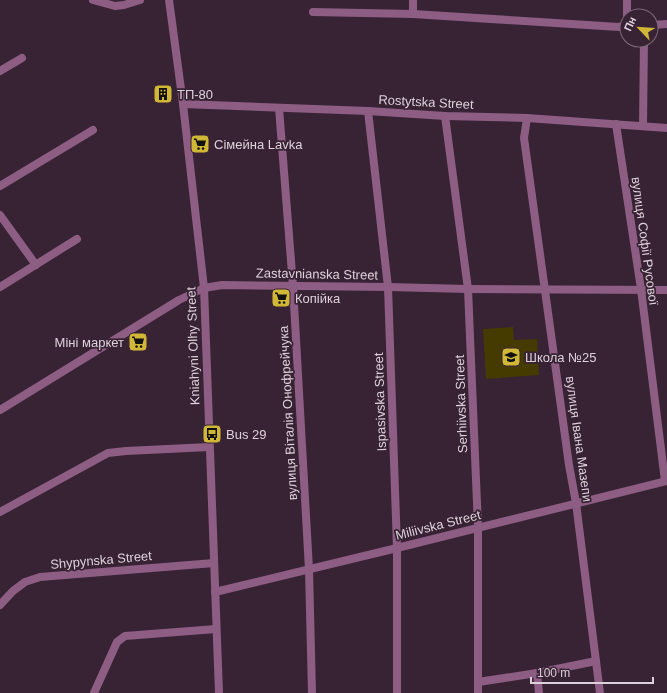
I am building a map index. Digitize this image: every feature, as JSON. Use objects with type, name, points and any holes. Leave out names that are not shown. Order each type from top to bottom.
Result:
[{"type":"street","points":[[93,0],[115,6],[140,0]]},
{"type":"street","name":"Kniahyni Olhy Street","points":[[169,0],[183,104],[204,288],[219,693]]},
{"type":"street","points":[[413,0],[413,14]]},
{"type":"street","points":[[313,12],[413,14],[619,27]]},
{"type":"street","points":[[643,126],[644,48]]},
{"type":"street","points":[[0,71],[22,58]]},
{"type":"street","name":"Rostytska Street","points":[[183,104],[368,111],[445,116],[527,118],[667,128]]},
{"type":"street","name":"вулиця Віталія Онофрейчука","points":[[279,108],[293,286],[309,568],[312,693]]},
{"type":"street","name":"Ispasivska Street","points":[[368,111],[388,287],[397,548],[397,693]]},
{"type":"street","name":"Serhiivska Street","points":[[445,116],[468,289],[478,527],[478,693]]},
{"type":"street","name":"вулиця Івана Мазепи","points":[[527,118],[524,138],[546,289],[569,465],[576,503],[600,693]]},
{"type":"street","name":"вулиця Софії Русової","points":[[616,124],[641,289],[666,481]]},
{"type":"street","points":[[0,186],[93,130]]},
{"type":"street","points":[[0,215],[36,266]]},
{"type":"street","points":[[0,287],[36,266],[76,239]]},
{"type":"street","name":"Zastavnianska Street","points":[[0,410],[179,300],[204,288],[222,285],[468,289],[667,290]]},
{"type":"street","points":[[0,512],[108,453],[209,447]]},
{"type":"street","name":"Miliivska Street","points":[[215,592],[666,481]]},
{"type":"street","name":"Shypynska Street","points":[[0,605],[13,591],[25,582],[40,577],[214,563]]},
{"type":"street","points":[[94,693],[117,642],[121,638],[125,636],[216,630]]},
{"type":"street","points":[[478,682],[537,673],[596,661]]},
{"type":"street","points":[[537,673],[539,693]]},
{"type":"shaded area","points":[[513,327],[514,340],[537,339],[539,375],[486,379],[483,329]]},
{"type":"place","name":"ТП-80","points":[[163,94]]},
{"type":"place","name":"Сімейна Lavka","points":[[200,144]]},
{"type":"place","name":"Копійка","points":[[281,298]]},
{"type":"place","name":"Міні маркет","points":[[138,342]]},
{"type":"place","name":"Школа №25","points":[[511,357]]},
{"type":"place","name":"Bus 29","points":[[212,434]]}]
